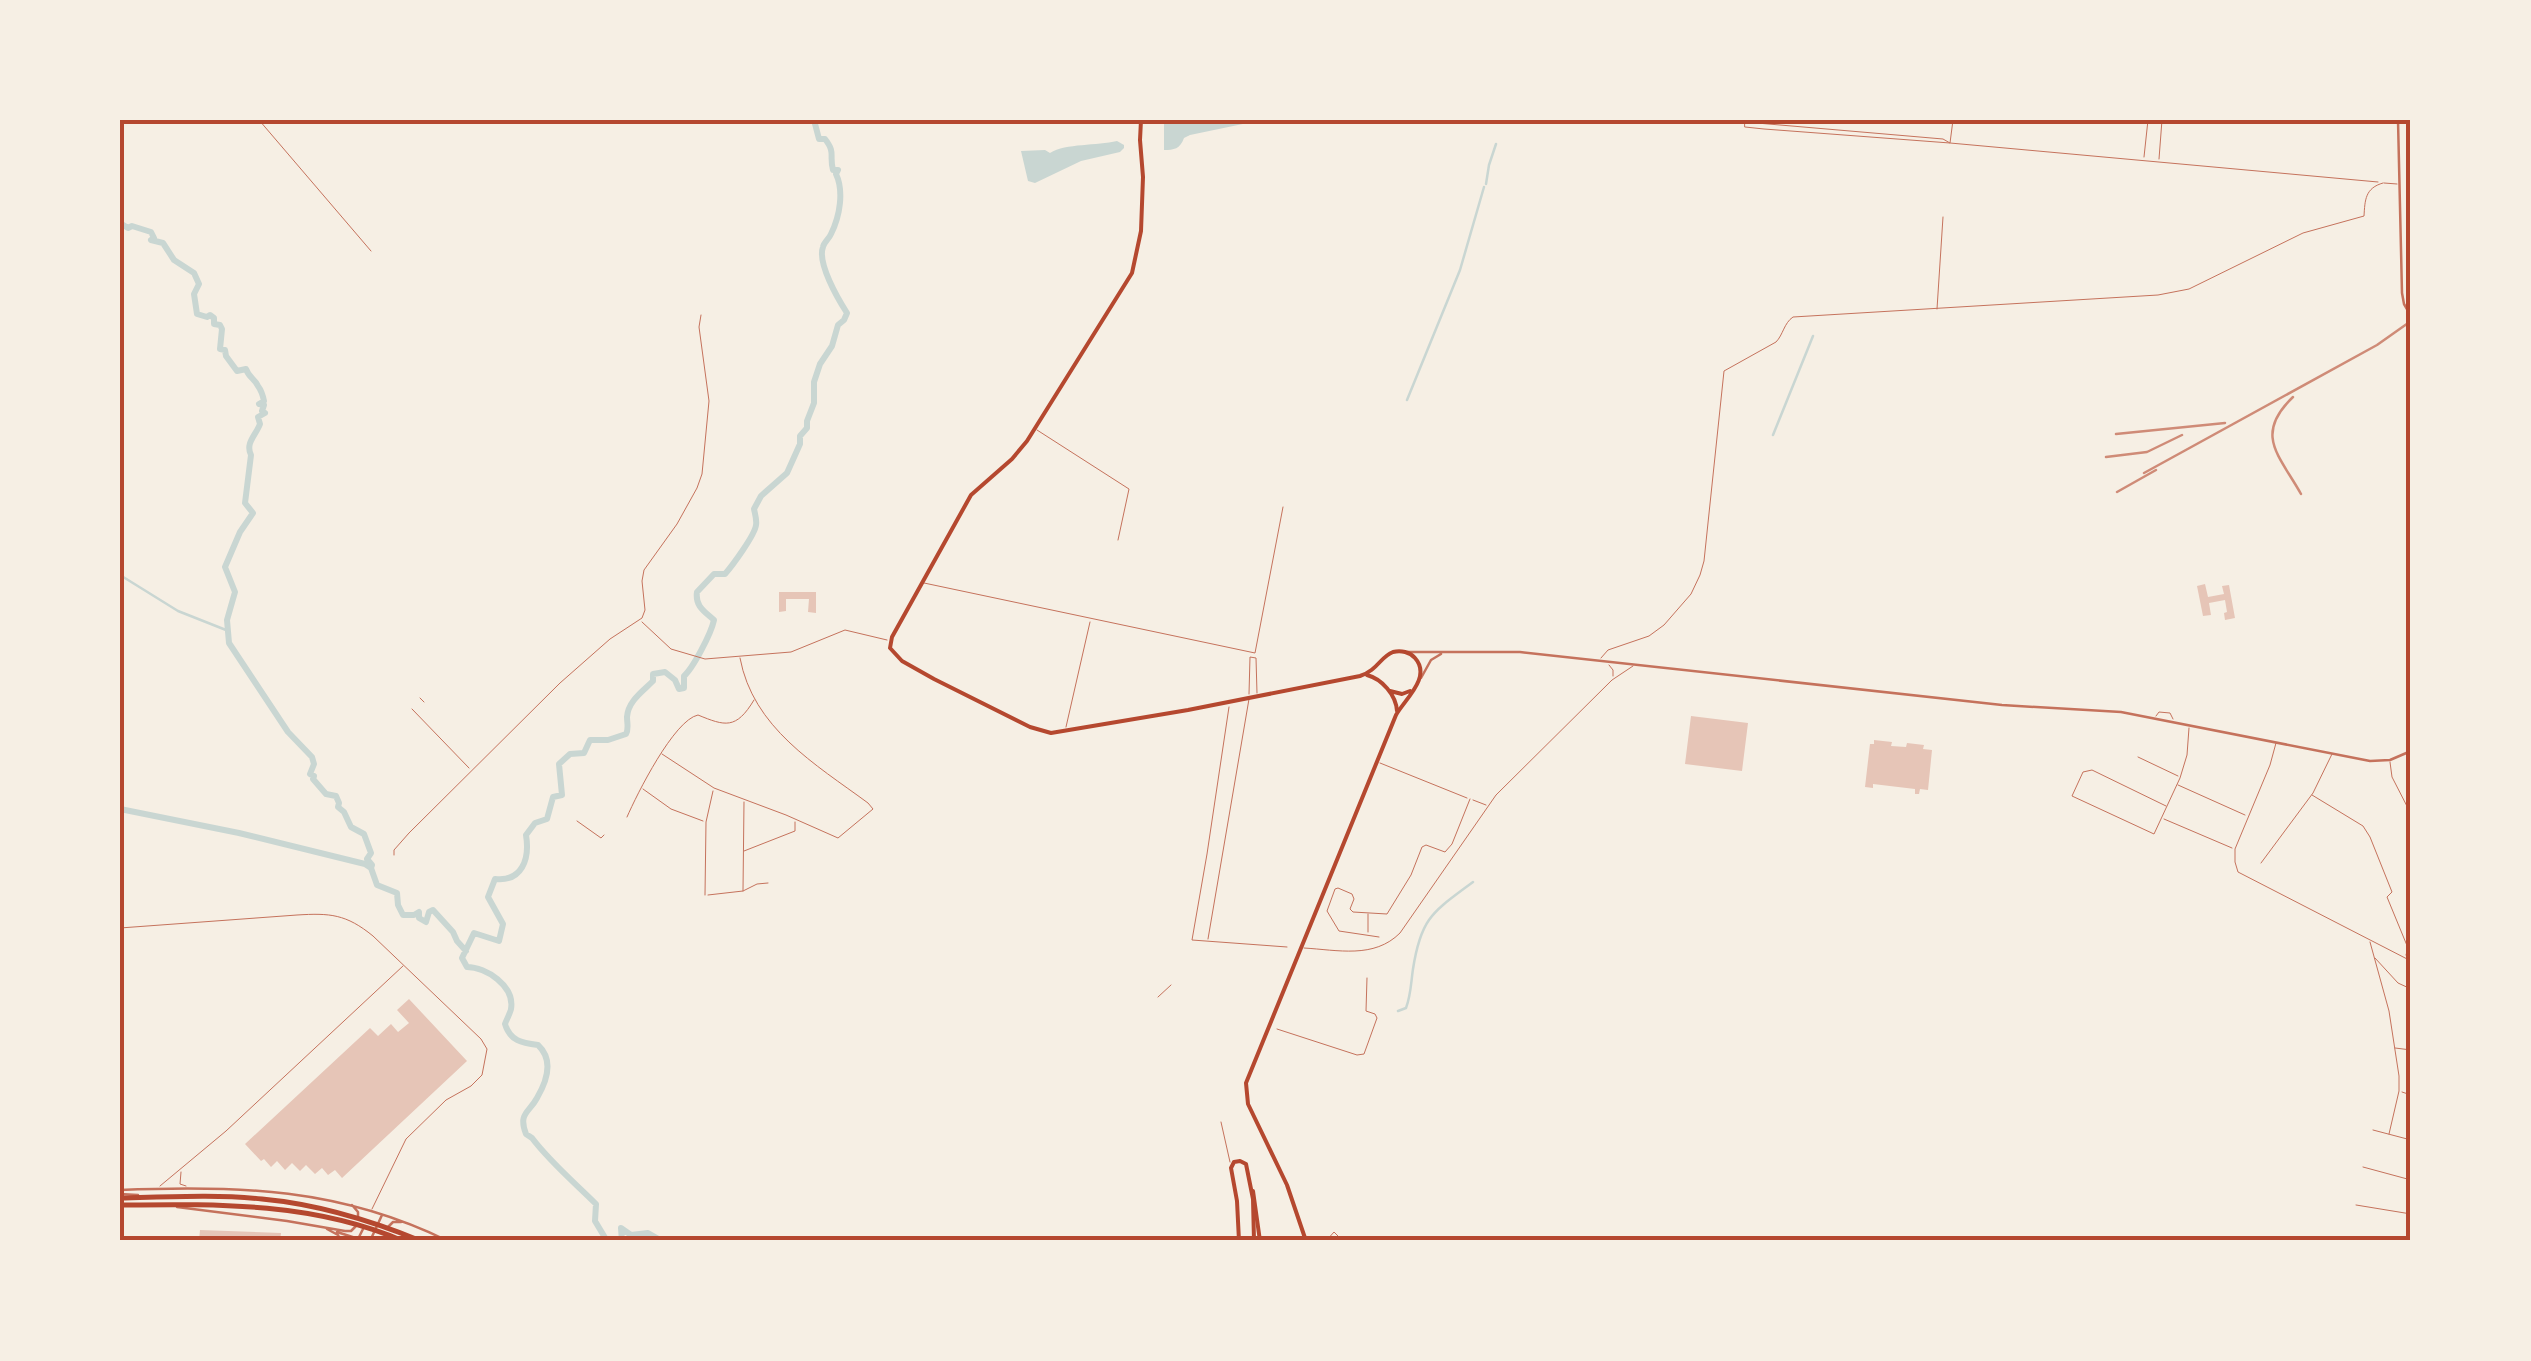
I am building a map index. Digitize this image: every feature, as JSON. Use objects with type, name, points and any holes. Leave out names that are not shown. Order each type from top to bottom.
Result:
[{"type":"highway","points":[[122,1200],[262,1199],[314,1207],[403,1241]]},
{"type":"highway","points":[[122,1200],[263,1206],[344,1218]]},
{"type":"highway","points":[[388,1234],[420,1241]]},
{"type":"main road","points":[[1142,120],[1141,231],[1132,273],[1017,454],[971,495],[890,640],[890,648],[918,670],[1038,730],[1054,733],[1360,676],[1371,672],[1390,654],[1410,654],[1419,663],[1420,679],[1396,716],[1246,1088],[1250,1111],[1298,1210],[1306,1241]]},
{"type":"main road","points":[[1381,662],[1378,674],[1397,703],[1396,716]]},
{"type":"main road","points":[[1360,676],[1373,676],[1385,687],[1402,694],[1413,689]]},
{"type":"main road","points":[[1239,1241],[1231,1168],[1240,1161],[1246,1166],[1256,1200],[1256,1241]]},
{"type":"main road","points":[[1246,1166],[1256,1241]]},
{"type":"street","points":[[259,120],[371,251]]},
{"type":"street","points":[[1950,143],[1952,120]]},
{"type":"street","points":[[2144,161],[2148,120]]},
{"type":"street","points":[[2158,162],[2162,120]]},
{"type":"street","points":[[2398,120],[2402,292],[2411,316]]},
{"type":"street","points":[[1950,143],[1943,138],[1745,122],[1744,127],[2399,184]]},
{"type":"street","points":[[1602,661],[1608,650],[1649,636],[1664,625],[1691,594],[1704,561],[1724,371],[1776,342],[1793,317],[2158,295],[2190,289],[2287,240],[2364,216],[2367,194],[2383,183]]},
{"type":"street","points":[[1937,309],[1944,217]]},
{"type":"street","points":[[394,855],[409,833],[561,682],[610,639],[640,620],[644,610],[643,574],[677,524],[702,474],[709,401],[700,314]]},
{"type":"street","points":[[1034,428],[1129,489],[1118,540]]},
{"type":"street","points":[[922,583],[1255,653],[1283,508]]},
{"type":"street","points":[[1065,732],[1091,618]]},
{"type":"street","points":[[640,620],[671,649],[701,659],[790,652],[841,630],[890,640]]},
{"type":"street","points":[[1402,652],[1506,650],[1994,704],[2121,712],[2370,761],[2390,760],[2411,751]]},
{"type":"street","points":[[1420,679],[1431,660],[1452,652]]},
{"type":"street","points":[[1207,942],[1250,698],[1250,657],[1256,658],[1258,696]]},
{"type":"street","points":[[662,754],[714,788],[838,838],[872,809],[784,739],[767,719],[746,682],[740,658]]},
{"type":"street","points":[[1602,661],[1613,670],[1612,680]]},
{"type":"street","points":[[1618,674],[1619,662]]},
{"type":"street","points":[[1301,948],[1369,951],[1392,941],[1488,806],[1526,763],[1618,674],[1638,664]]},
{"type":"street","points":[[627,817],[672,736],[691,716],[698,714],[718,724],[728,724],[748,710],[755,698]]},
{"type":"street","points":[[1229,702],[1192,940],[1287,948]]},
{"type":"street","points":[[412,709],[472,770]]},
{"type":"street","points":[[2155,718],[2158,712],[2170,712],[2174,722]]},
{"type":"street","points":[[2166,806],[2092,770],[2083,772],[2072,796],[2152,834],[2181,777],[2189,724]]},
{"type":"street","points":[[2276,743],[2235,849],[2240,874],[2411,961]]},
{"type":"street","points":[[2260,863],[2312,795],[2332,754]]},
{"type":"street","points":[[2138,757],[2181,777]]},
{"type":"street","points":[[2390,760],[2390,773],[2411,814]]},
{"type":"street","points":[[1377,762],[1488,806]]},
{"type":"street","points":[[2178,785],[2248,816]]},
{"type":"street","points":[[641,788],[671,809],[706,822]]},
{"type":"street","points":[[714,788],[706,822],[705,895],[743,891],[768,883]]},
{"type":"street","points":[[2312,795],[2361,824],[2370,837],[2392,892],[2387,896],[2408,948],[2404,958]]},
{"type":"street","points":[[743,891],[744,799]]},
{"type":"street","points":[[1379,936],[1340,932],[1326,911],[1335,889],[1353,896],[1351,912],[1389,912],[1411,875],[1422,846],[1446,851],[1470,799]]},
{"type":"street","points":[[2161,818],[2235,849]]},
{"type":"street","points":[[743,851],[795,832],[795,819]]},
{"type":"street","points":[[578,821],[601,838],[604,835]]},
{"type":"street","points":[[120,928],[332,914],[357,923],[481,1039],[486,1062],[478,1080],[446,1100],[406,1139],[358,1240]]},
{"type":"street","points":[[1368,914],[1368,936]]},
{"type":"street","points":[[2370,940],[2387,1000],[2400,1076],[2389,1134]]},
{"type":"street","points":[[2373,956],[2398,983],[2411,989]]},
{"type":"street","points":[[122,1200],[157,1188],[182,1169],[403,966]]},
{"type":"street","points":[[1277,1028],[1357,1056],[1364,1054],[1377,1018],[1366,1011],[1368,978]]},
{"type":"street","points":[[1158,997],[1171,985]]},
{"type":"street","points":[[2395,1048],[2411,1050]]},
{"type":"street","points":[[2399,1091],[2411,1094]]},
{"type":"street","points":[[1220,1122],[1231,1168]]},
{"type":"street","points":[[2372,1130],[2411,1140]]},
{"type":"street","points":[[2362,1168],[2411,1180]]},
{"type":"street","points":[[182,1169],[180,1184],[190,1188]]},
{"type":"street","points":[[157,1188],[268,1190],[350,1203],[448,1241]]},
{"type":"street","points":[[146,1204],[345,1231],[354,1228],[359,1214],[350,1203]]},
{"type":"street","points":[[2356,1205],[2411,1214]]},
{"type":"street","points":[[326,1228],[367,1241],[382,1214]]},
{"type":"street","points":[[388,1234],[390,1224],[408,1223]]},
{"type":"street","points":[[326,1228],[338,1235],[340,1241]]},
{"type":"street","points":[[1326,1241],[1334,1232],[1343,1241]]},
{"type":"street","points":[[2353,1240],[2360,1241]]},
{"type":"shaded area","points":[[1262,120],[1190,135],[1176,148],[1164,150],[1164,122]]},
{"type":"shaded area","points":[[1117,141],[1124,145],[1120,152],[1081,161],[1035,183],[1028,181],[1021,151],[1050,153]]},
{"type":"building","points":[[2205,584],[2208,597],[2224,594],[2222,586],[2229,585],[2235,618],[2225,620],[2225,600],[2209,603],[2211,615],[2203,616],[2197,586]]},
{"type":"building","points":[[779,592],[816,592],[816,613],[808,612],[809,599],[786,599],[786,611],[779,612]]},
{"type":"building","points":[[1691,716],[1748,723],[1742,771],[1685,764]]},
{"type":"building","points":[[1874,740],[1892,742],[1891,746],[1924,745],[1923,749],[1932,750],[1928,790],[1920,789],[1915,794],[1915,789],[1873,784],[1873,788],[1865,787],[1870,744]]},
{"type":"building","points":[[409,999],[467,1061],[342,1178],[335,1170],[328,1175],[322,1168],[315,1174],[306,1165],[300,1171],[292,1163],[285,1170],[277,1161],[271,1167],[264,1159],[261,1161],[245,1144],[370,1028],[378,1036],[391,1024],[398,1032],[409,1023],[397,1010]]},
{"type":"building","points":[[200,1230],[281,1233],[280,1241],[199,1241]]},
{"type":"waterway","points":[[607,1241],[595,1221],[596,1204],[526,1134],[524,1117],[546,1078],[543,1051],[538,1045],[513,1038],[505,1024],[511,1001],[504,986],[490,974],[467,967],[462,958],[474,933],[499,941],[503,924],[488,897],[495,879],[518,873],[527,852],[526,835],[535,823],[547,819],[553,797],[562,795],[559,764],[570,754],[584,753],[590,740],[626,734],[630,706],[653,681],[653,674],[665,672],[679,689],[684,688],[684,676],[714,620],[699,605],[697,592],[714,574],[725,574],[743,550],[756,525],[754,509],[761,496],[787,473],[800,436],[807,428],[820,364],[847,313],[829,281],[822,254],[839,212],[838,170],[833,170],[830,148],[825,139],[819,139],[814,120]]},
{"type":"waterway","points":[[1486,184],[1496,144]]},
{"type":"waterway","points":[[1407,400],[1460,270],[1484,187]]},
{"type":"waterway","points":[[120,223],[151,232],[151,240],[163,243],[174,260],[194,273],[199,284],[194,294],[197,314],[210,315],[214,324],[220,325],[220,349],[225,350],[237,371],[246,369],[262,393],[264,401],[259,404],[264,405],[265,413],[258,417],[260,424],[250,443],[245,503],[253,513],[225,567],[235,592],[227,620],[229,643],[288,732],[312,757],[313,779],[326,794],[336,796],[351,827],[364,834],[371,853],[367,859],[371,868]]},
{"type":"waterway","points":[[1773,435],[1813,336]]},
{"type":"waterway","points":[[120,575],[178,611],[226,630]]},
{"type":"waterway","points":[[120,809],[365,864],[371,868],[377,885],[397,893],[403,915],[419,912],[419,918],[426,922],[433,910],[466,951]]},
{"type":"waterway","points":[[1398,1011],[1408,1003],[1416,952],[1425,927],[1439,909],[1473,882]]},
{"type":"waterway","points":[[622,1241],[621,1228],[631,1235],[648,1233],[662,1241]]},
{"type":"railway","points":[[2144,473],[2377,345],[2411,321]]},
{"type":"railway","points":[[2293,397],[2274,423],[2272,434],[2279,457],[2301,494]]},
{"type":"railway","points":[[2116,434],[2225,423]]},
{"type":"railway","points":[[2106,457],[2147,452],[2182,435]]},
{"type":"railway","points":[[2117,492],[2156,470]]}]
